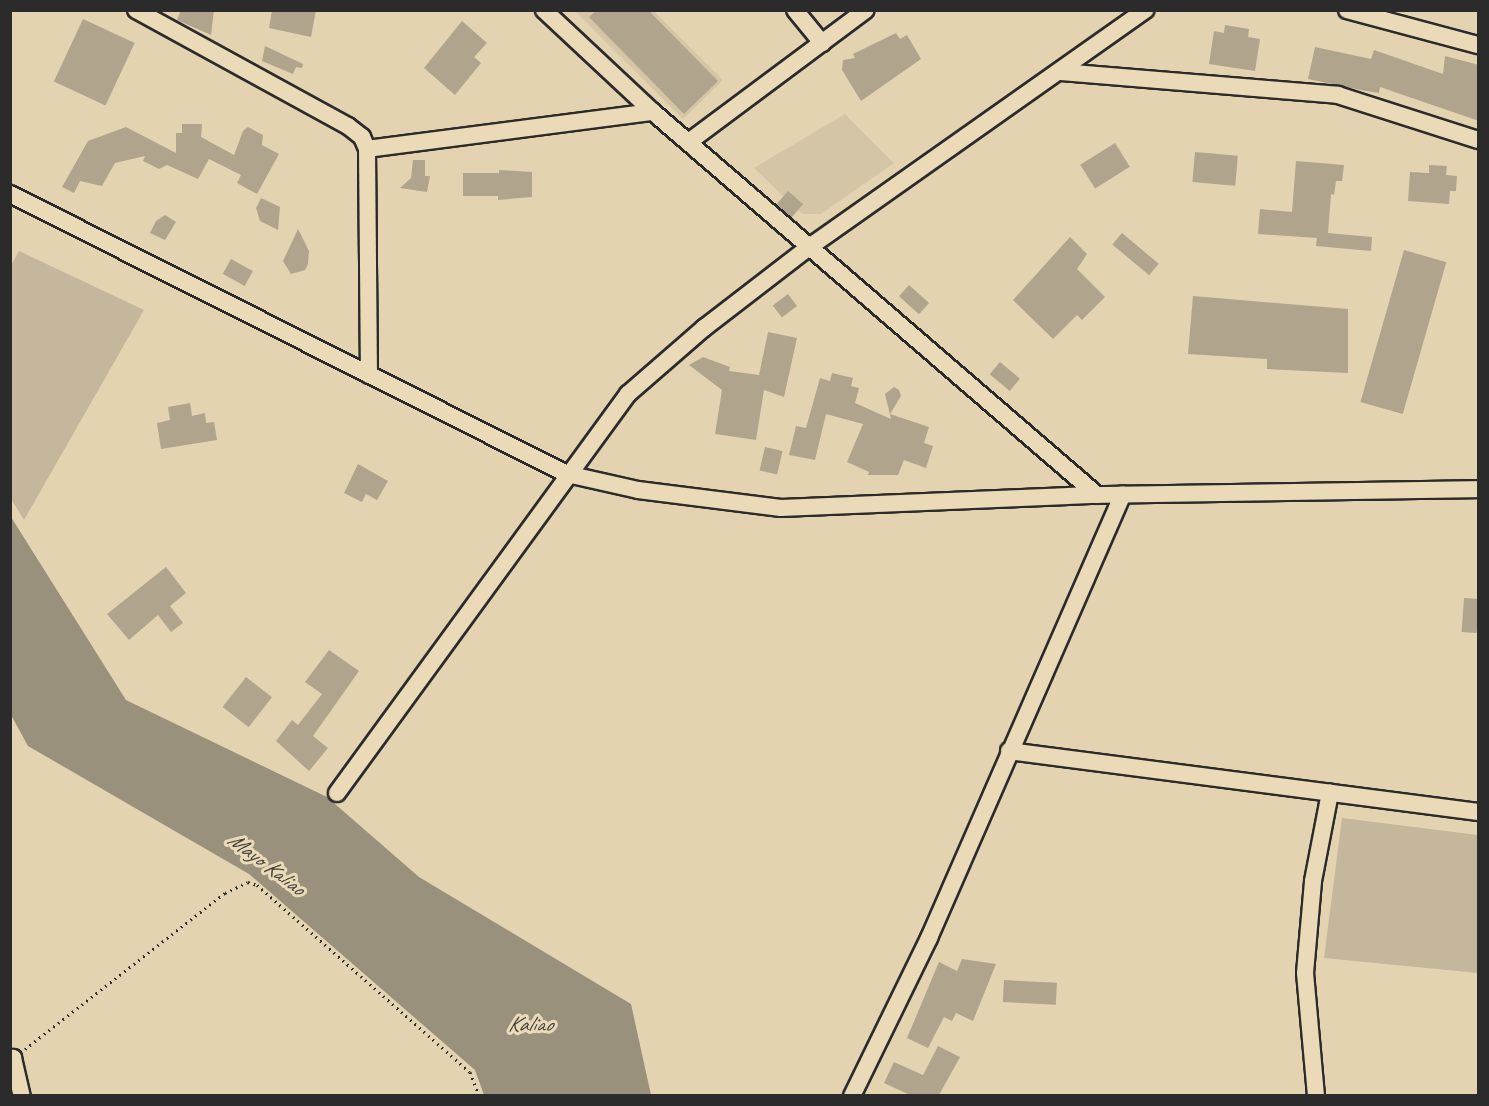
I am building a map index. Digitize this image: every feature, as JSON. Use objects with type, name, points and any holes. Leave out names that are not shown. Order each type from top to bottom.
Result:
[{"type":"street","points":[[795,10],[822,43]]},
{"type":"street","points":[[690,141],[866,10]]},
{"type":"street","points":[[337,793],[567,474],[628,394],[704,328],[808,248],[1145,10]]},
{"type":"street","points":[[1347,10],[1479,45]]},
{"type":"street","points":[[146,13],[348,126],[362,137],[367,149],[369,375]]},
{"type":"street","points":[[551,13],[653,112],[690,141],[808,248],[1097,495]]},
{"type":"street","points":[[1060,72],[1338,95],[1479,140]]},
{"type":"street","points":[[367,149],[653,112]]},
{"type":"street","points":[[10,194],[567,474],[638,490],[781,508],[1097,495],[1479,489]]},
{"type":"street","points":[[852,1095],[929,938],[1123,495]]},
{"type":"street","points":[[1009,751],[1479,812]]},
{"type":"street","points":[[1316,1095],[1305,973],[1313,881],[1330,793]]},
{"type":"street","points":[[12,1059],[22,1095]]},
{"type":"path","points":[[12,1059],[225,893],[248,882],[257,885],[470,1072],[479,1095]]},
{"type":"shaded area","points":[[575,11],[654,11],[723,80],[683,119]]},
{"type":"shaded area","points":[[845,114],[894,163],[821,214],[802,214],[754,168]]},
{"type":"shaded area","points":[[19,251],[144,310],[24,520],[10,497],[10,267]]},
{"type":"shaded area","points":[[1342,818],[1478,835],[1478,973],[1324,958]]},
{"type":"water","name":"Kaliao","points":[[11,517],[126,700],[327,797],[419,877],[631,1004],[651,1095],[484,1095],[475,1070],[249,874],[28,746],[11,715]]},
{"type":"building","points":[[181,10],[214,10],[211,35],[177,20]]},
{"type":"building","points":[[272,10],[316,10],[311,37],[269,28]]},
{"type":"building","points":[[597,10],[648,10],[718,81],[684,114],[589,17]]},
{"type":"building","points":[[83,19],[135,43],[105,106],[54,82]]},
{"type":"building","points":[[462,21],[487,43],[474,57],[481,63],[455,95],[424,68]]},
{"type":"building","points":[[1225,25],[1249,29],[1248,37],[1260,39],[1255,71],[1209,64],[1214,31],[1224,33]]},
{"type":"building","points":[[896,33],[900,39],[907,35],[921,59],[861,101],[842,70],[843,60],[855,58],[853,54]]},
{"type":"building","points":[[265,46],[303,64],[302,68],[296,67],[293,74],[262,61]]},
{"type":"building","points":[[1315,47],[1371,59],[1374,50],[1443,74],[1445,56],[1479,65],[1479,121],[1380,87],[1379,93],[1308,79]]},
{"type":"building","points":[[182,124],[202,124],[201,137],[234,155],[243,131],[248,127],[263,135],[262,145],[279,154],[257,194],[237,183],[241,175],[209,159],[198,179],[167,165],[159,169],[143,161],[145,156],[115,163],[102,186],[80,181],[74,193],[62,187],[88,141],[126,127],[176,153],[176,133],[182,133]]},
{"type":"building","points":[[1115,143],[1130,167],[1095,188],[1080,165]]},
{"type":"building","points":[[1195,152],[1238,156],[1235,186],[1192,182]]},
{"type":"building","points":[[413,160],[425,160],[425,176],[430,176],[427,192],[400,188],[411,178]]},
{"type":"building","points":[[1296,161],[1344,165],[1342,181],[1336,181],[1334,195],[1331,194],[1328,233],[1372,237],[1371,251],[1316,246],[1317,238],[1258,234],[1260,209],[1292,212]]},
{"type":"building","points":[[1429,165],[1447,166],[1446,175],[1457,176],[1456,191],[1450,191],[1449,204],[1408,201],[1410,172],[1429,173]]},
{"type":"building","points":[[499,170],[532,172],[532,197],[498,200],[498,196],[463,196],[463,173],[499,173]]},
{"type":"building","points":[[788,191],[803,204],[791,218],[776,205]]},
{"type":"building","points":[[261,198],[280,207],[278,230],[260,221],[256,208]]},
{"type":"building","points":[[165,215],[176,222],[165,240],[150,233],[156,221]]},
{"type":"building","points":[[298,229],[309,251],[308,264],[305,270],[291,274],[283,261]]},
{"type":"building","points":[[1122,233],[1159,264],[1149,275],[1112,244]]},
{"type":"building","points":[[1070,237],[1087,254],[1077,269],[1105,297],[1082,320],[1077,315],[1053,339],[1013,300]]},
{"type":"building","points":[[1404,250],[1446,262],[1403,414],[1360,402]]},
{"type":"building","points":[[231,259],[253,271],[245,286],[223,274]]},
{"type":"building","points":[[909,285],[929,303],[919,314],[899,296]]},
{"type":"building","points":[[788,294],[797,306],[782,317],[773,305]]},
{"type":"building","points":[[1193,296],[1348,309],[1348,373],[1267,369],[1267,359],[1188,354]]},
{"type":"building","points":[[768,332],[797,338],[784,397],[764,390],[756,440],[715,434],[722,390],[689,365],[703,357],[730,367],[729,371],[759,375]]},
{"type":"building","points":[[1000,362],[1020,379],[1010,391],[990,374]]},
{"type":"building","points":[[832,373],[853,378],[851,386],[859,388],[855,403],[891,419],[885,394],[894,387],[899,390],[901,396],[890,414],[929,427],[924,443],[933,446],[926,468],[904,460],[898,475],[868,475],[869,472],[847,462],[863,424],[826,414],[815,460],[789,455],[796,426],[806,428],[820,378],[830,381]]},
{"type":"building","points":[[190,403],[192,416],[205,413],[206,423],[214,422],[217,440],[161,449],[157,423],[170,420],[168,407]]},
{"type":"building","points":[[765,447],[783,451],[777,474],[760,470]]},
{"type":"building","points":[[358,464],[388,481],[377,500],[366,494],[362,502],[344,493]]},
{"type":"building","points":[[166,567],[186,593],[170,606],[183,623],[171,632],[158,615],[129,640],[107,614]]},
{"type":"building","points":[[1464,598],[1478,599],[1477,633],[1462,632]]},
{"type":"building","points":[[329,650],[359,671],[313,736],[328,748],[309,771],[276,741],[292,720],[298,725],[322,694],[305,682]]},
{"type":"building","points":[[246,677],[272,697],[249,727],[223,707]]},
{"type":"building","points":[[962,959],[996,964],[973,1021],[956,1013],[952,1021],[944,1017],[928,1048],[907,1038],[939,962],[957,971]]},
{"type":"building","points":[[1004,980],[1057,983],[1056,1005],[1003,1002]]},
{"type":"building","points":[[938,1046],[960,1057],[939,1095],[910,1095],[884,1083],[894,1062],[923,1075]]},
{"type":"water label","name":"Mayo Kaliao","points":[[266,864]]}]
